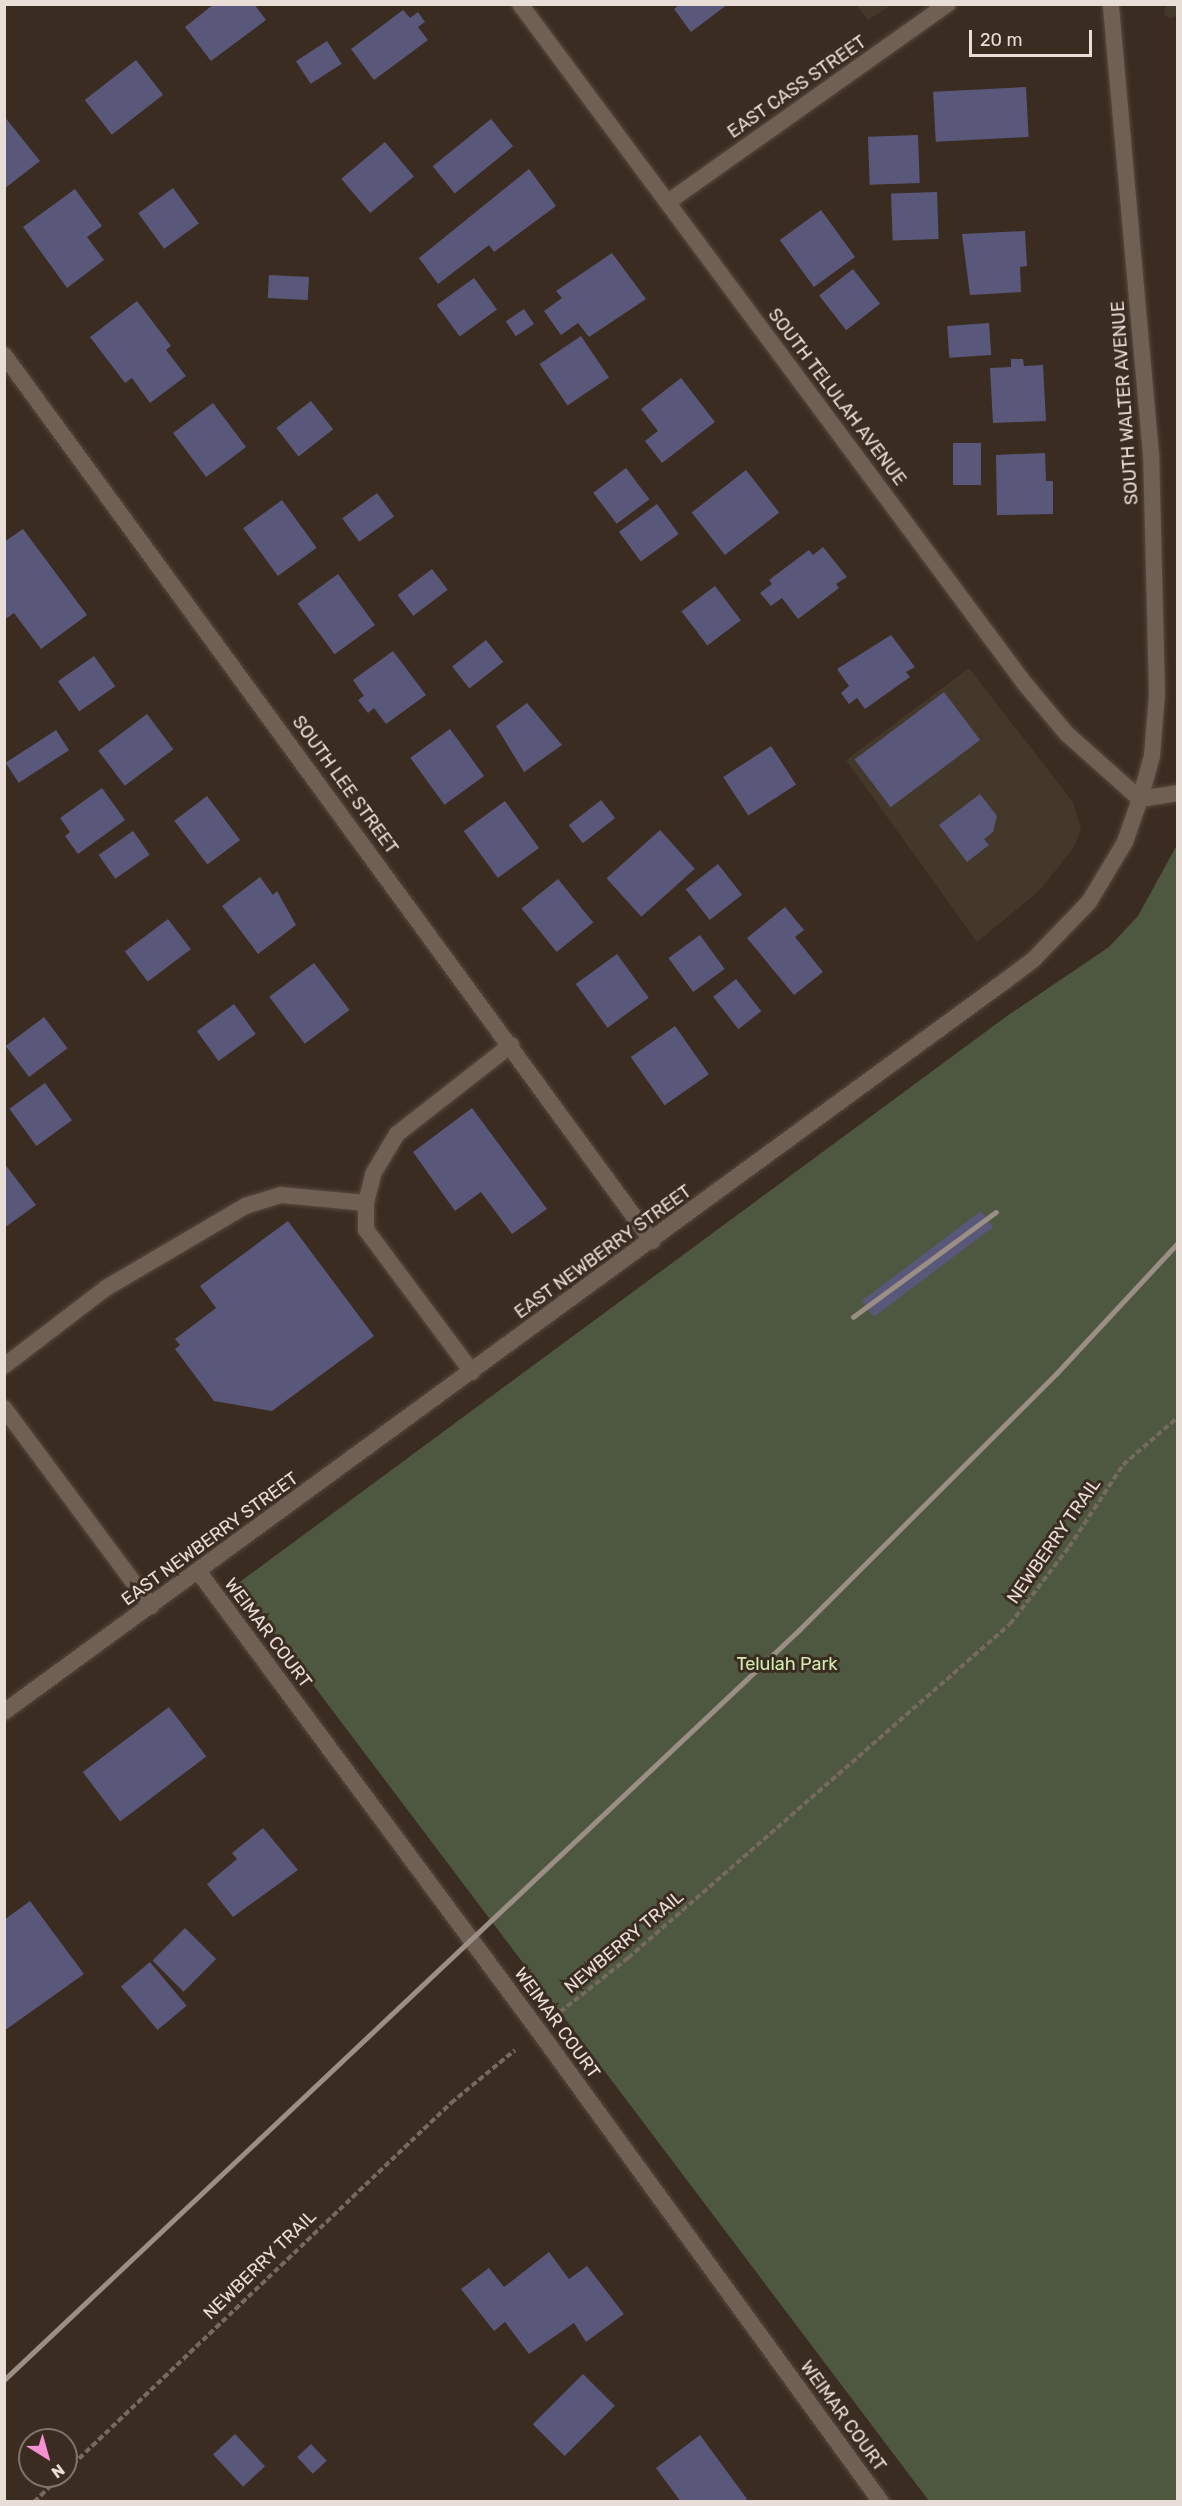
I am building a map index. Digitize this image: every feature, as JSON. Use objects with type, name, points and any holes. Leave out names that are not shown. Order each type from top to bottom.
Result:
[{"type":"street","name":"SOUTH TELULAH AVENUE","points":[[520,4],[1026,684],[1067,734],[1140,799]]},
{"type":"street","name":"EAST CASS STREET","points":[[668,202],[948,4]]},
{"type":"street","name":"SOUTH WALTER AVENUE","points":[[1111,4],[1152,466],[1157,694],[1152,756],[1140,799]]},
{"type":"street","name":"SOUTH LEE STREET","points":[[4,355],[511,1045],[652,1241]]},
{"type":"street","points":[[1140,799],[1178,793]]},
{"type":"street","name":"EAST NEWBERRY STREET","points":[[4,1712],[652,1241],[1034,959],[1089,902],[1125,842],[1140,799]]},
{"type":"street","points":[[472,1372],[366,1230],[366,1203],[373,1174],[396,1134],[511,1045]]},
{"type":"street","points":[[4,1366],[106,1288],[245,1206],[281,1195],[366,1203]]},
{"type":"street","points":[[4,1408],[151,1606]]},
{"type":"street","name":"WEIMAR COURT","points":[[198,1572],[538,2030],[881,2502]]},
{"type":"path","name":"NEWBERRY TRAIL","points":[[78,2460],[451,2103],[628,1958],[1010,1624],[1070,1547],[1123,1465],[1178,1417]]},
{"type":"path","points":[[34,2502],[49,2488]]},
{"type":"shaded area","points":[[1168,4],[1174,4],[1178,11],[1174,18],[1168,18],[1164,14],[1164,8]]},
{"type":"shaded area","points":[[856,5],[891,5],[868,20]]},
{"type":"shaded area","points":[[969,668],[1073,802],[1081,829],[1074,847],[1040,890],[977,942],[846,760]]},
{"type":"green space","name":"Telulah Park","points":[[1177,845],[1177,2501],[929,2501],[237,1584],[1007,1016],[1109,947],[1138,916]]},
{"type":"building","points":[[214,4],[254,4],[266,20],[211,61],[185,27]]},
{"type":"building","points":[[680,4],[728,4],[691,32],[674,9]]},
{"type":"building","points":[[403,10],[410,18],[418,12],[425,22],[418,27],[428,40],[374,80],[351,49]]},
{"type":"building","points":[[327,41],[342,64],[311,84],[296,61]]},
{"type":"building","points":[[136,60],[163,95],[112,135],[85,100]]},
{"type":"building","points":[[1026,87],[1029,137],[936,142],[933,92]]},
{"type":"building","points":[[4,116],[40,161],[4,189]]},
{"type":"building","points":[[491,119],[513,146],[455,193],[433,166]]},
{"type":"building","points":[[918,135],[920,183],[870,185],[868,137]]},
{"type":"building","points":[[385,142],[414,176],[370,213],[341,179]]},
{"type":"building","points":[[529,169],[556,206],[494,252],[489,245],[438,284],[419,258]]},
{"type":"building","points":[[173,188],[199,224],[164,249],[138,213]]},
{"type":"building","points":[[75,189],[102,226],[87,237],[104,260],[67,288],[23,227]]},
{"type":"building","points":[[937,192],[939,239],[893,241],[891,194]]},
{"type":"building","points":[[821,210],[855,257],[814,287],[780,240]]},
{"type":"building","points":[[1025,231],[1027,266],[1020,267],[1021,292],[970,295],[962,234]]},
{"type":"building","points":[[612,253],[646,299],[589,337],[578,323],[561,335],[544,311],[562,298],[556,291]]},
{"type":"building","points":[[853,269],[880,304],[846,330],[819,295]]},
{"type":"building","points":[[269,275],[309,277],[308,300],[268,298]]},
{"type":"building","points":[[474,278],[497,310],[460,337],[437,305]]},
{"type":"building","points":[[137,301],[171,346],[166,350],[186,376],[150,403],[132,378],[125,383],[90,337]]},
{"type":"building","points":[[524,309],[534,324],[516,336],[506,321]]},
{"type":"building","points":[[989,323],[991,355],[949,358],[947,326]]},
{"type":"building","points":[[581,336],[609,377],[568,405],[540,364]]},
{"type":"building","points":[[1011,359],[1023,359],[1024,366],[1043,365],[1046,421],[993,423],[990,368],[1011,367]]},
{"type":"building","points":[[681,378],[715,422],[662,463],[645,441],[658,431],[641,409]]},
{"type":"building","points":[[311,401],[333,429],[298,456],[276,428]]},
{"type":"building","points":[[213,403],[246,447],[206,477],[173,433]]},
{"type":"building","points":[[953,443],[981,443],[981,485],[953,485]]},
{"type":"building","points":[[1045,453],[1046,481],[1053,481],[1053,514],[997,515],[996,455]]},
{"type":"building","points":[[626,468],[649,499],[617,524],[593,493]]},
{"type":"building","points":[[746,470],[779,513],[725,555],[692,512]]},
{"type":"building","points":[[377,493],[394,516],[359,542],[342,518]]},
{"type":"building","points":[[282,500],[317,548],[278,576],[243,528]]},
{"type":"building","points":[[657,504],[679,534],[641,562],[619,532]]},
{"type":"building","points":[[23,529],[87,615],[41,649],[14,613],[4,620],[4,542]]},
{"type":"building","points":[[823,547],[847,577],[836,584],[839,588],[798,619],[782,598],[771,606],[760,593],[772,584],[769,580],[809,550],[813,555]]},
{"type":"building","points":[[432,569],[448,590],[413,616],[398,595]]},
{"type":"building","points":[[338,574],[375,625],[335,654],[298,603]]},
{"type":"building","points":[[715,586],[741,620],[707,646],[681,611]]},
{"type":"building","points":[[891,635],[915,667],[906,672],[910,677],[865,709],[857,698],[849,704],[841,693],[849,686],[837,669]]},
{"type":"building","points":[[486,640],[503,662],[469,689],[452,666]]},
{"type":"building","points":[[393,651],[426,695],[386,724],[374,708],[368,713],[358,700],[364,696],[353,680]]},
{"type":"building","points":[[94,656],[115,686],[79,712],[58,681]]},
{"type":"building","points":[[944,692],[980,740],[891,807],[855,759]]},
{"type":"building","points":[[527,703],[562,745],[524,772],[496,726]]},
{"type":"building","points":[[147,714],[173,749],[125,786],[98,751]]},
{"type":"building","points":[[450,729],[484,776],[444,805],[410,758]]},
{"type":"building","points":[[56,730],[69,750],[19,783],[6,763]]},
{"type":"building","points":[[771,746],[796,785],[748,816],[723,777]]},
{"type":"building","points":[[102,788],[125,820],[78,854],[65,836],[70,832],[60,818]]},
{"type":"building","points":[[980,794],[997,816],[993,832],[984,839],[989,845],[967,862],[939,825]]},
{"type":"building","points":[[207,796],[240,840],[207,865],[174,821]]},
{"type":"building","points":[[601,800],[615,818],[583,843],[569,825]]},
{"type":"building","points":[[505,801],[539,848],[498,878],[464,831]]},
{"type":"building","points":[[660,830],[695,869],[641,917],[606,878]]},
{"type":"building","points":[[133,831],[150,855],[115,879],[99,855]]},
{"type":"building","points":[[718,864],[742,895],[710,920],[686,889]]},
{"type":"building","points":[[260,877],[273,895],[277,891],[296,925],[258,954],[222,906]]},
{"type":"building","points":[[558,879],[593,923],[557,952],[521,909]]},
{"type":"building","points":[[785,907],[804,930],[795,937],[823,972],[794,995],[747,938]]},
{"type":"building","points":[[168,919],[191,949],[148,982],[125,951]]},
{"type":"building","points":[[700,935],[725,969],[693,992],[668,958]]},
{"type":"building","points":[[617,954],[649,998],[607,1028],[576,984]]},
{"type":"building","points":[[314,963],[350,1010],[305,1044],[269,997]]},
{"type":"building","points":[[736,979],[761,1011],[738,1029],[713,997]]},
{"type":"building","points":[[234,1004],[256,1034],[219,1061],[197,1031]]},
{"type":"building","points":[[44,1017],[67,1048],[29,1077],[6,1046]]},
{"type":"building","points":[[675,1026],[709,1074],[665,1105],[631,1057]]},
{"type":"building","points":[[45,1083],[72,1120],[36,1146],[9,1109]]},
{"type":"building","points":[[472,1108],[547,1209],[512,1234],[481,1192],[455,1211],[413,1152]]},
{"type":"building","points":[[4,1163],[36,1205],[4,1228]]},
{"type":"building","points":[[981,1211],[993,1227],[874,1317],[862,1301]]},
{"type":"building","points":[[288,1221],[374,1336],[272,1411],[214,1401],[175,1349],[180,1345],[175,1339],[216,1308],[200,1286]]},
{"type":"building","points":[[169,1707],[206,1757],[120,1822],[83,1772]]},
{"type":"building","points":[[263,1828],[298,1870],[233,1917],[207,1884],[237,1859],[232,1853]]},
{"type":"building","points":[[30,1901],[84,1974],[4,2031],[4,1920]]},
{"type":"building","points":[[185,1928],[216,1959],[184,1992],[152,1961]]},
{"type":"building","points":[[150,1962],[187,2006],[158,2030],[121,1986]]},
{"type":"building","points":[[549,2252],[569,2279],[587,2266],[624,2314],[586,2342],[574,2323],[529,2354],[505,2322],[494,2331],[461,2289],[489,2268],[504,2287]]},
{"type":"building","points":[[583,2374],[615,2406],[565,2456],[533,2424]]},
{"type":"building","points":[[235,2434],[265,2466],[243,2487],[213,2454]]},
{"type":"building","points":[[700,2435],[747,2499],[743,2502],[681,2502],[656,2468]]},
{"type":"building","points":[[311,2444],[327,2461],[313,2474],[297,2457]]},
{"type":"railway","points":[[853,1317],[996,1212]]},
{"type":"railway","points":[[4,2380],[798,1631],[1057,1373],[1178,1243]]}]
